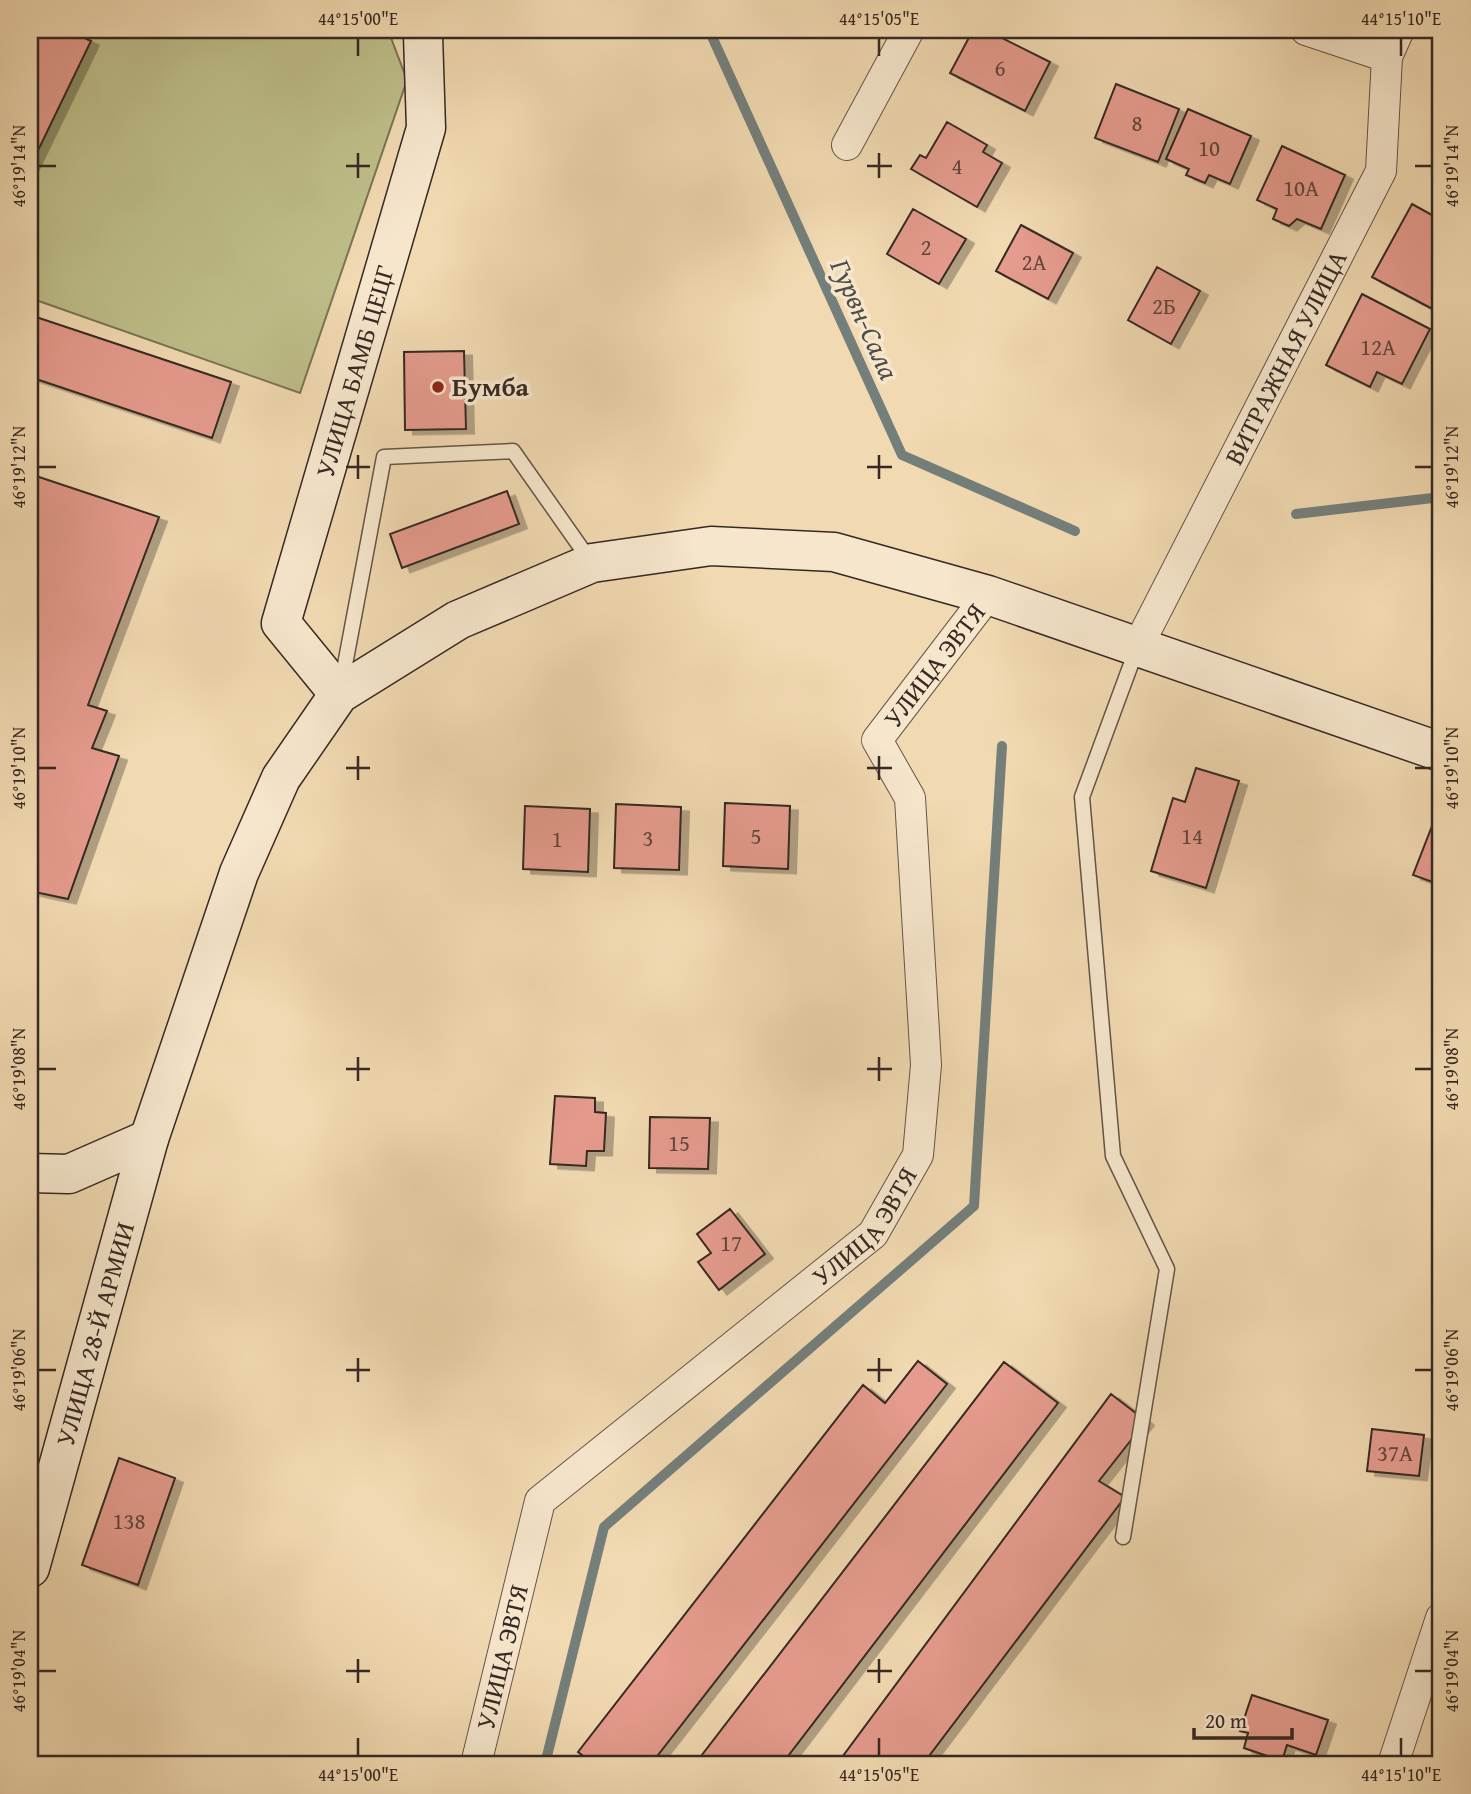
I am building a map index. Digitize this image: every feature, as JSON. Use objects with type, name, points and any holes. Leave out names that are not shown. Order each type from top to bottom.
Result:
[{"type":"main road","name":"УЛИЦА БАМБ ЦЕЦГ","points":[[339,694],[281,623],[426,128],[421,30]]},
{"type":"main road","points":[[339,694],[458,620],[592,563],[711,546],[834,552],[988,595],[1441,752]]},
{"type":"main road","name":"УЛИЦА 28-Й АРМИИ","points":[[30,1568],[149,1139],[239,873],[281,778],[339,694]]},
{"type":"main road","points":[[30,1173],[69,1174],[149,1139]]},
{"type":"street","points":[[847,145],[909,30]]},
{"type":"street","points":[[1306,30],[1387,57]]},
{"type":"street","name":"ВИТРАЖНАЯ УЛИЦА","points":[[1138,646],[1381,171],[1387,57],[1399,30]]},
{"type":"street","name":"УЛИЦА ЭВТЯ","points":[[475,1764],[540,1502],[873,1234],[918,1155],[926,1065],[910,799],[877,740],[988,595]]},
{"type":"street","points":[[1393,1764],[1441,1618]]},
{"type":"lane","points":[[339,694],[384,457],[513,451],[592,563]]},
{"type":"lane","points":[[1123,1537],[1167,1269],[1113,1156],[1082,797],[1138,646]]},
{"type":"green space","points":[[30,30],[388,30],[407,80],[300,393],[30,298]]},
{"type":"building","points":[[32,30],[68,30],[91,41],[30,167],[30,35]]},
{"type":"building","points":[[973,30],[986,30],[1050,62],[1025,111],[950,73]]},
{"type":"building","points":[[1116,84],[1179,109],[1158,162],[1095,138]]},
{"type":"building","points":[[1188,109],[1251,136],[1230,184],[1209,175],[1205,183],[1186,175],[1189,169],[1166,159]]},
{"type":"building","points":[[947,122],[987,145],[983,152],[1002,163],[977,207],[911,169],[920,155],[926,158]]},
{"type":"building","points":[[1282,146],[1345,175],[1321,229],[1297,219],[1289,226],[1273,219],[1277,209],[1257,200]]},
{"type":"building","points":[[1412,204],[1441,220],[1440,313],[1372,277]]},
{"type":"building","points":[[913,209],[966,239],[939,284],[887,254]]},
{"type":"building","points":[[1021,225],[1073,253],[1048,299],[996,271]]},
{"type":"building","points":[[1157,267],[1200,291],[1171,344],[1128,320]]},
{"type":"building","points":[[1362,294],[1430,329],[1402,384],[1377,372],[1370,387],[1326,365]]},
{"type":"building","points":[[30,315],[231,382],[212,438],[30,377]]},
{"type":"building","points":[[464,351],[466,429],[405,430],[404,352]]},
{"type":"building","points":[[30,474],[159,517],[88,705],[107,711],[92,748],[119,756],[68,899],[30,891]]},
{"type":"building","points":[[507,491],[519,524],[402,568],[390,534]]},
{"type":"building","points":[[1196,768],[1239,781],[1206,888],[1151,871],[1173,798],[1185,802]]},
{"type":"building","points":[[725,803],[790,806],[788,869],[723,866]]},
{"type":"building","points":[[616,804],[681,807],[679,870],[614,868]]},
{"type":"building","points":[[525,806],[590,809],[588,872],[523,869]]},
{"type":"building","points":[[1432,826],[1441,830],[1441,885],[1413,875]]},
{"type":"building","points":[[555,1096],[595,1098],[595,1112],[606,1113],[604,1151],[587,1151],[586,1166],[550,1164]]},
{"type":"building","points":[[650,1117],[710,1118],[708,1169],[649,1168]]},
{"type":"building","points":[[730,1209],[765,1254],[719,1290],[698,1262],[711,1253],[697,1234]]},
{"type":"building","points":[[918,1361],[947,1384],[651,1764],[594,1764],[578,1752],[863,1385],[885,1403]]},
{"type":"building","points":[[1004,1362],[1058,1403],[782,1764],[695,1764]]},
{"type":"building","points":[[1111,1394],[1146,1421],[1099,1481],[1125,1497],[923,1764],[837,1764]]},
{"type":"building","points":[[1372,1429],[1424,1435],[1419,1476],[1367,1471]]},
{"type":"building","points":[[119,1458],[175,1478],[138,1585],[82,1565]]},
{"type":"building","points":[[1252,1695],[1328,1720],[1316,1755],[1287,1745],[1282,1761],[1244,1748],[1248,1733],[1240,1731]]},
{"type":"waterway","name":"Гурвн-Сала","points":[[709,30],[902,455],[1075,531]]},
{"type":"waterway","points":[[1296,514],[1441,497]]},
{"type":"waterway","points":[[545,1764],[604,1527],[974,1206],[1002,746]]},
{"type":"place","name":"Бумба","points":[[438,387]]}]
